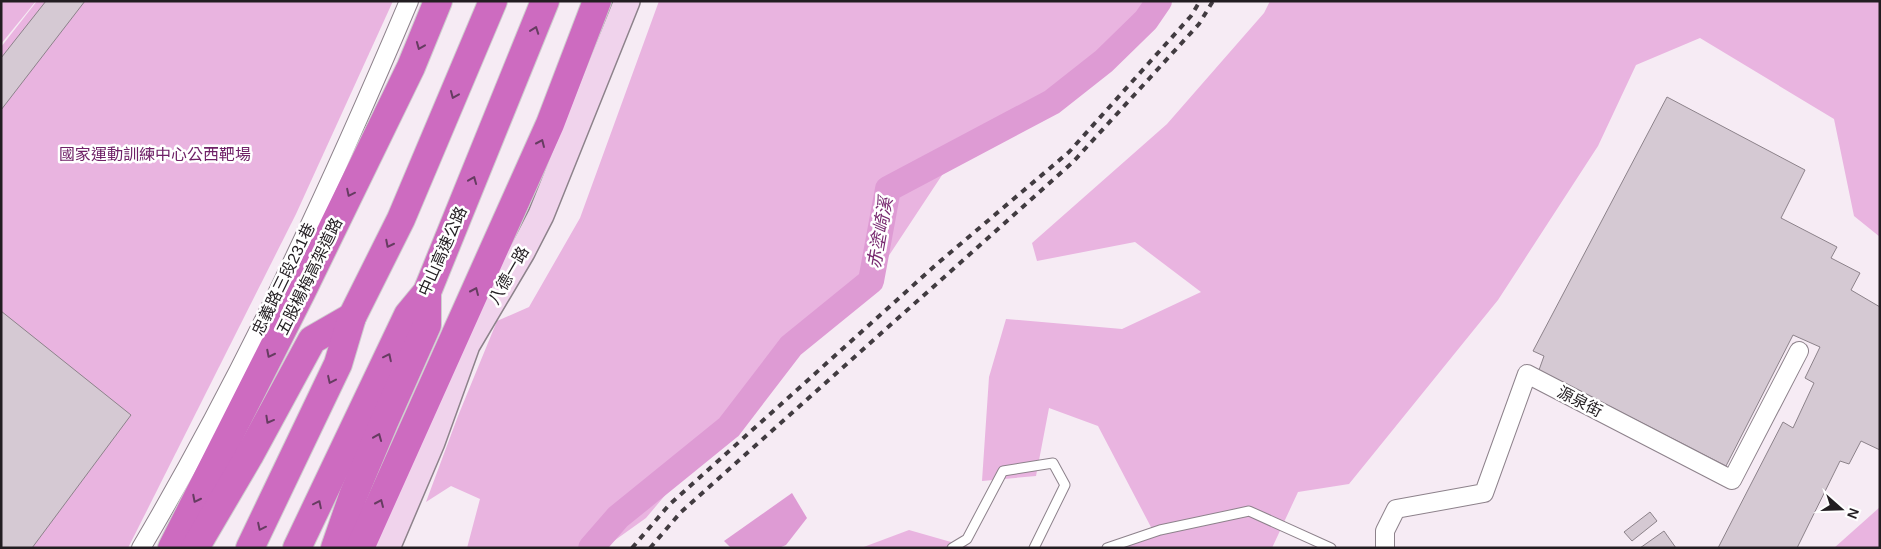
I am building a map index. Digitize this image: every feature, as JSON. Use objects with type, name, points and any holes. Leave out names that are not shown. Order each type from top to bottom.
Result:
[{"type":"highway","name":"五股楊梅高架道路","points":[[172,548],[298,300],[411,67],[438,1]]},
{"type":"highway","points":[[250,548],[338,364],[352,317],[401,219],[493,1]]},
{"type":"highway","name":"中山高速公路","points":[[297,548],[408,315],[427,292],[545,1]]},
{"type":"highway","points":[[360,548],[550,124],[596,1]]},
{"type":"highway","points":[[335,548],[353,496],[427,325],[427,292]]},
{"type":"highway","points":[[195,548],[249,456],[312,340],[352,317]]},
{"type":"street","name":"忠義路三段231巷","points":[[140,548],[179,483],[251,344],[311,222],[369,95],[408,1]]},
{"type":"street","name":"八德一路","points":[[387,548],[432,442],[467,345],[522,252],[541,215],[627,1]]},
{"type":"street","name":"源泉街","points":[[1385,548],[1385,531],[1396,509],[1484,493],[1527,374],[1732,480],[1799,351]]},
{"type":"lane","points":[[952,548],[967,539],[1003,471],[1053,463],[1065,485],[1034,548]]},
{"type":"lane","points":[[1108,548],[1160,530],[1248,511],[1330,548]]},
{"type":"green space","points":[[1,1],[36,1],[1,44]]},
{"type":"green space","name":"國家運動訓練中心公西靶場","points":[[37,1],[393,1],[296,214],[128,548],[1,548],[1,47]]},
{"type":"green space","points":[[659,1],[1150,1],[1112,57],[950,163],[884,263],[734,413],[646,518],[604,548],[467,548],[480,499],[451,486],[426,502],[458,416],[497,321],[529,307],[580,218]]},
{"type":"green space","points":[[1270,1],[1880,1],[1880,237],[1854,216],[1834,119],[1700,38],[1636,65],[1598,146],[1498,300],[1349,484],[1298,492],[1272,548],[1123,548],[1152,529],[1098,426],[1049,408],[1036,476],[982,481],[989,377],[1006,319],[1122,329],[1201,292],[1135,242],[1037,261],[1032,243],[1167,124],[1264,13]]},
{"type":"green space","points":[[1880,507],[1880,548],[1834,548]]},
{"type":"green space","points":[[909,530],[972,548],[861,548]]},
{"type":"shaded area","points":[[792,493],[807,518],[786,545],[779,548],[731,548],[724,541]]},
{"type":"building","points":[[46,1],[85,1],[1,110],[1,58]]},
{"type":"building","points":[[1667,97],[1805,170],[1781,218],[1837,247],[1831,258],[1860,273],[1851,290],[1880,307],[1880,450],[1861,441],[1849,464],[1840,461],[1797,548],[1718,548],[1783,422],[1793,428],[1814,383],[1805,378],[1820,347],[1793,335],[1726,466],[1539,370],[1544,356],[1533,351]]},
{"type":"building","points":[[1,311],[131,415],[32,548],[1,548]]},
{"type":"building","points":[[1650,512],[1657,521],[1632,541],[1624,532]]},
{"type":"building","points":[[1664,531],[1676,548],[1640,548]]},
{"type":"waterway","name":"赤塗崎溪","points":[[591,548],[618,517],[729,427],[791,346],[871,281],[888,189],[1052,102],[1104,61],[1146,20],[1159,1]]},
{"type":"railway","points":[[632,548],[669,505],[938,263],[1069,152],[1191,16],[1200,1]]},
{"type":"railway","points":[[650,548],[681,512],[1073,162],[1199,24],[1213,1]]}]
